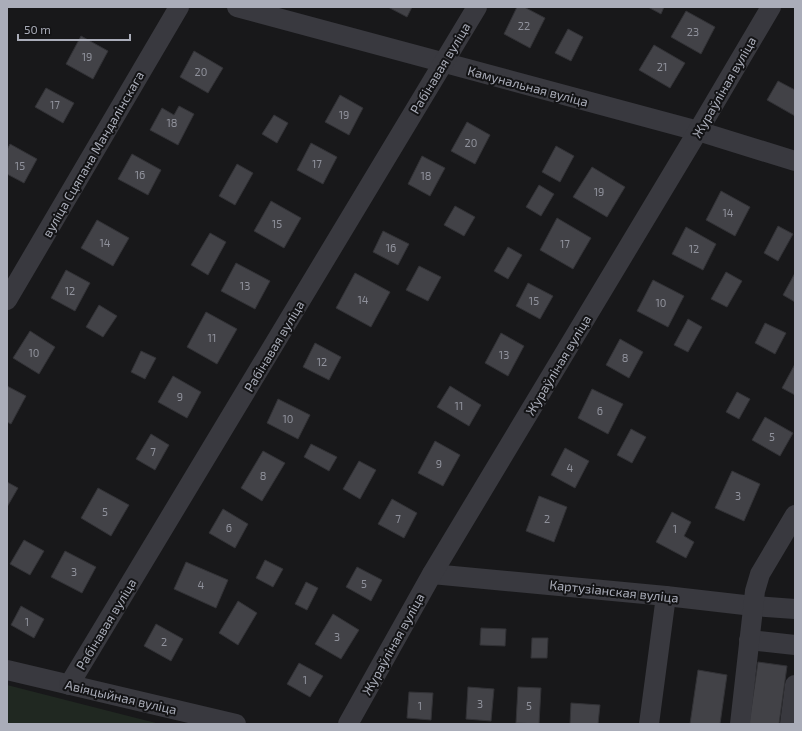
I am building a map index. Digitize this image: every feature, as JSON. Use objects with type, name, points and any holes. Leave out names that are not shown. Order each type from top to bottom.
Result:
[{"type":"street","name":"вуліца Сцяпана Мандалінскага","points":[[7,300],[179,7]]},
{"type":"street","name":"Камунальная вуліца","points":[[237,7],[698,131],[795,161]]},
{"type":"street","name":"Рабінавая вуліца","points":[[69,685],[477,7]]},
{"type":"street","name":"Жураўліная вуліца","points":[[348,724],[432,574],[771,7]]},
{"type":"street","points":[[740,724],[755,591],[760,574],[795,515]]},
{"type":"street","name":"Картузіанская вуліца","points":[[432,574],[795,609]]},
{"type":"street","points":[[649,724],[666,596]]},
{"type":"street","points":[[749,640],[795,645]]},
{"type":"street","name":"Авіяцыйная вуліца","points":[[7,670],[236,724]]},
{"type":"street","points":[[790,724],[795,685]]},
{"type":"shaded area","points":[[7,685],[148,721],[160,724],[7,724]]},
{"type":"building","points":[[388,7],[412,7],[407,17]]},
{"type":"building","points":[[517,7],[524,7],[545,18],[530,48],[504,34]]},
{"type":"building","points":[[648,7],[664,7],[661,14]]},
{"type":"building","points":[[686,11],[715,27],[701,54],[671,37]]},
{"type":"building","points":[[568,29],[583,37],[571,61],[555,53]]},
{"type":"building","points":[[81,36],[108,51],[93,79],[66,64]]},
{"type":"building","points":[[654,45],[685,63],[670,88],[639,70]]},
{"type":"building","points":[[194,51],[223,68],[208,93],[180,77]]},
{"type":"building","points":[[778,81],[795,90],[795,116],[767,100]]},
{"type":"building","points":[[46,88],[74,103],[63,123],[35,107]]},
{"type":"building","points":[[340,95],[363,108],[349,135],[325,122]]},
{"type":"building","points":[[179,106],[194,114],[178,145],[150,130],[162,108],[174,115]]},
{"type":"building","points":[[274,115],[288,123],[277,143],[262,134]]},
{"type":"building","points":[[467,122],[490,135],[475,164],[451,151]]},
{"type":"building","points":[[311,143],[337,157],[323,184],[297,170]]},
{"type":"building","points":[[10,144],[37,159],[24,183],[7,174],[7,150]]},
{"type":"building","points":[[556,146],[574,156],[560,182],[542,172]]},
{"type":"building","points":[[132,154],[161,170],[148,195],[118,179]]},
{"type":"building","points":[[422,156],[445,168],[430,196],[408,184]]},
{"type":"building","points":[[237,164],[253,173],[235,205],[219,196]]},
{"type":"building","points":[[592,167],[625,187],[607,217],[573,197]]},
{"type":"building","points":[[539,185],[554,194],[541,216],[526,207]]},
{"type":"building","points":[[721,191],[750,207],[735,236],[706,220]]},
{"type":"building","points":[[271,201],[301,218],[284,248],[254,231]]},
{"type":"building","points":[[455,206],[475,217],[464,236],[444,225]]},
{"type":"building","points":[[557,218],[591,238],[573,269],[540,250]]},
{"type":"building","points":[[97,220],[129,238],[113,266],[81,248]]},
{"type":"building","points":[[778,226],[793,234],[778,261],[764,253]]},
{"type":"building","points":[[686,227],[716,244],[703,270],[672,254]]},
{"type":"building","points":[[383,231],[409,244],[398,265],[373,252]]},
{"type":"building","points":[[210,233],[226,242],[208,275],[191,265]]},
{"type":"building","points":[[508,247],[522,255],[508,279],[494,271]]},
{"type":"building","points":[[236,263],[270,281],[255,309],[221,291]]},
{"type":"building","points":[[419,266],[441,277],[428,301],[406,290]]},
{"type":"building","points":[[66,270],[90,283],[75,311],[51,298]]},
{"type":"building","points":[[726,272],[742,281],[727,307],[711,299]]},
{"type":"building","points":[[355,273],[390,292],[371,327],[336,308]]},
{"type":"building","points":[[795,273],[795,302],[783,295]]},
{"type":"building","points":[[653,280],[684,296],[668,327],[637,311]]},
{"type":"building","points":[[528,283],[553,296],[540,319],[516,306]]},
{"type":"building","points":[[99,305],[117,316],[103,337],[86,327]]},
{"type":"building","points":[[206,312],[237,329],[217,364],[187,347]]},
{"type":"building","points":[[688,319],[702,327],[688,352],[674,345]]},
{"type":"building","points":[[765,323],[786,333],[775,354],[755,343]]},
{"type":"building","points":[[30,331],[55,347],[39,374],[13,358]]},
{"type":"building","points":[[501,333],[524,346],[508,376],[485,363]]},
{"type":"building","points":[[620,339],[643,352],[629,378],[606,365]]},
{"type":"building","points":[[315,343],[341,357],[329,380],[303,367]]},
{"type":"building","points":[[141,351],[156,358],[145,379],[131,372]]},
{"type":"building","points":[[795,364],[795,395],[782,388]]},
{"type":"building","points":[[173,376],[201,392],[187,418],[158,402]]},
{"type":"building","points":[[7,386],[26,396],[11,424],[7,422]]},
{"type":"building","points":[[450,386],[481,405],[469,426],[437,407]]},
{"type":"building","points":[[592,389],[623,404],[608,434],[578,418]]},
{"type":"building","points":[[737,392],[750,399],[739,419],[726,412]]},
{"type":"building","points":[[278,399],[310,415],[298,439],[267,423]]},
{"type":"building","points":[[765,417],[793,433],[780,456],[752,440]]},
{"type":"building","points":[[631,429],[646,437],[632,463],[617,455]]},
{"type":"building","points":[[151,434],[169,445],[155,470],[136,459]]},
{"type":"building","points":[[435,441],[460,455],[443,486],[418,473]]},
{"type":"building","points":[[311,444],[337,457],[329,471],[304,457]]},
{"type":"building","points":[[565,448],[589,461],[575,488],[551,475]]},
{"type":"building","points":[[263,451],[285,463],[262,501],[241,488]]},
{"type":"building","points":[[359,461],[376,470],[360,499],[343,489]]},
{"type":"building","points":[[732,471],[760,484],[744,521],[715,508]]},
{"type":"building","points":[[7,482],[18,488],[7,507]]},
{"type":"building","points":[[98,488],[129,505],[111,536],[81,518]]},
{"type":"building","points":[[539,496],[567,507],[554,542],[526,531]]},
{"type":"building","points":[[392,499],[417,513],[404,538],[378,524]]},
{"type":"building","points":[[223,509],[248,524],[235,548],[209,533]]},
{"type":"building","points":[[672,512],[691,522],[684,536],[694,542],[686,558],[656,542]]},
{"type":"building","points":[[24,540],[44,551],[30,575],[10,564]]},
{"type":"building","points":[[65,551],[96,567],[82,593],[51,577]]},
{"type":"building","points":[[265,560],[283,569],[273,587],[256,578]]},
{"type":"building","points":[[186,562],[228,580],[216,608],[174,589]]},
{"type":"building","points":[[357,567],[382,580],[371,601],[346,587]]},
{"type":"building","points":[[306,582],[318,588],[307,610],[295,604]]},
{"type":"building","points":[[238,601],[257,613],[238,645],[219,633]]},
{"type":"building","points":[[21,606],[44,619],[34,638],[11,625]]},
{"type":"building","points":[[333,614],[359,630],[341,659],[315,644]]},
{"type":"building","points":[[156,624],[183,639],[171,661],[144,646]]},
{"type":"building","points":[[481,628],[506,629],[505,646],[480,645]]},
{"type":"building","points":[[532,638],[548,638],[547,658],[531,658]]},
{"type":"building","points":[[758,662],[787,666],[779,724],[749,724]]},
{"type":"building","points":[[299,663],[323,676],[310,697],[287,684]]},
{"type":"building","points":[[698,670],[727,675],[720,724],[690,724]]},
{"type":"building","points":[[468,687],[494,689],[491,721],[466,719]]},
{"type":"building","points":[[518,687],[541,688],[539,724],[516,723]]},
{"type":"building","points":[[409,692],[433,693],[431,720],[407,718]]},
{"type":"building","points":[[571,703],[600,705],[598,724],[570,724]]}]
